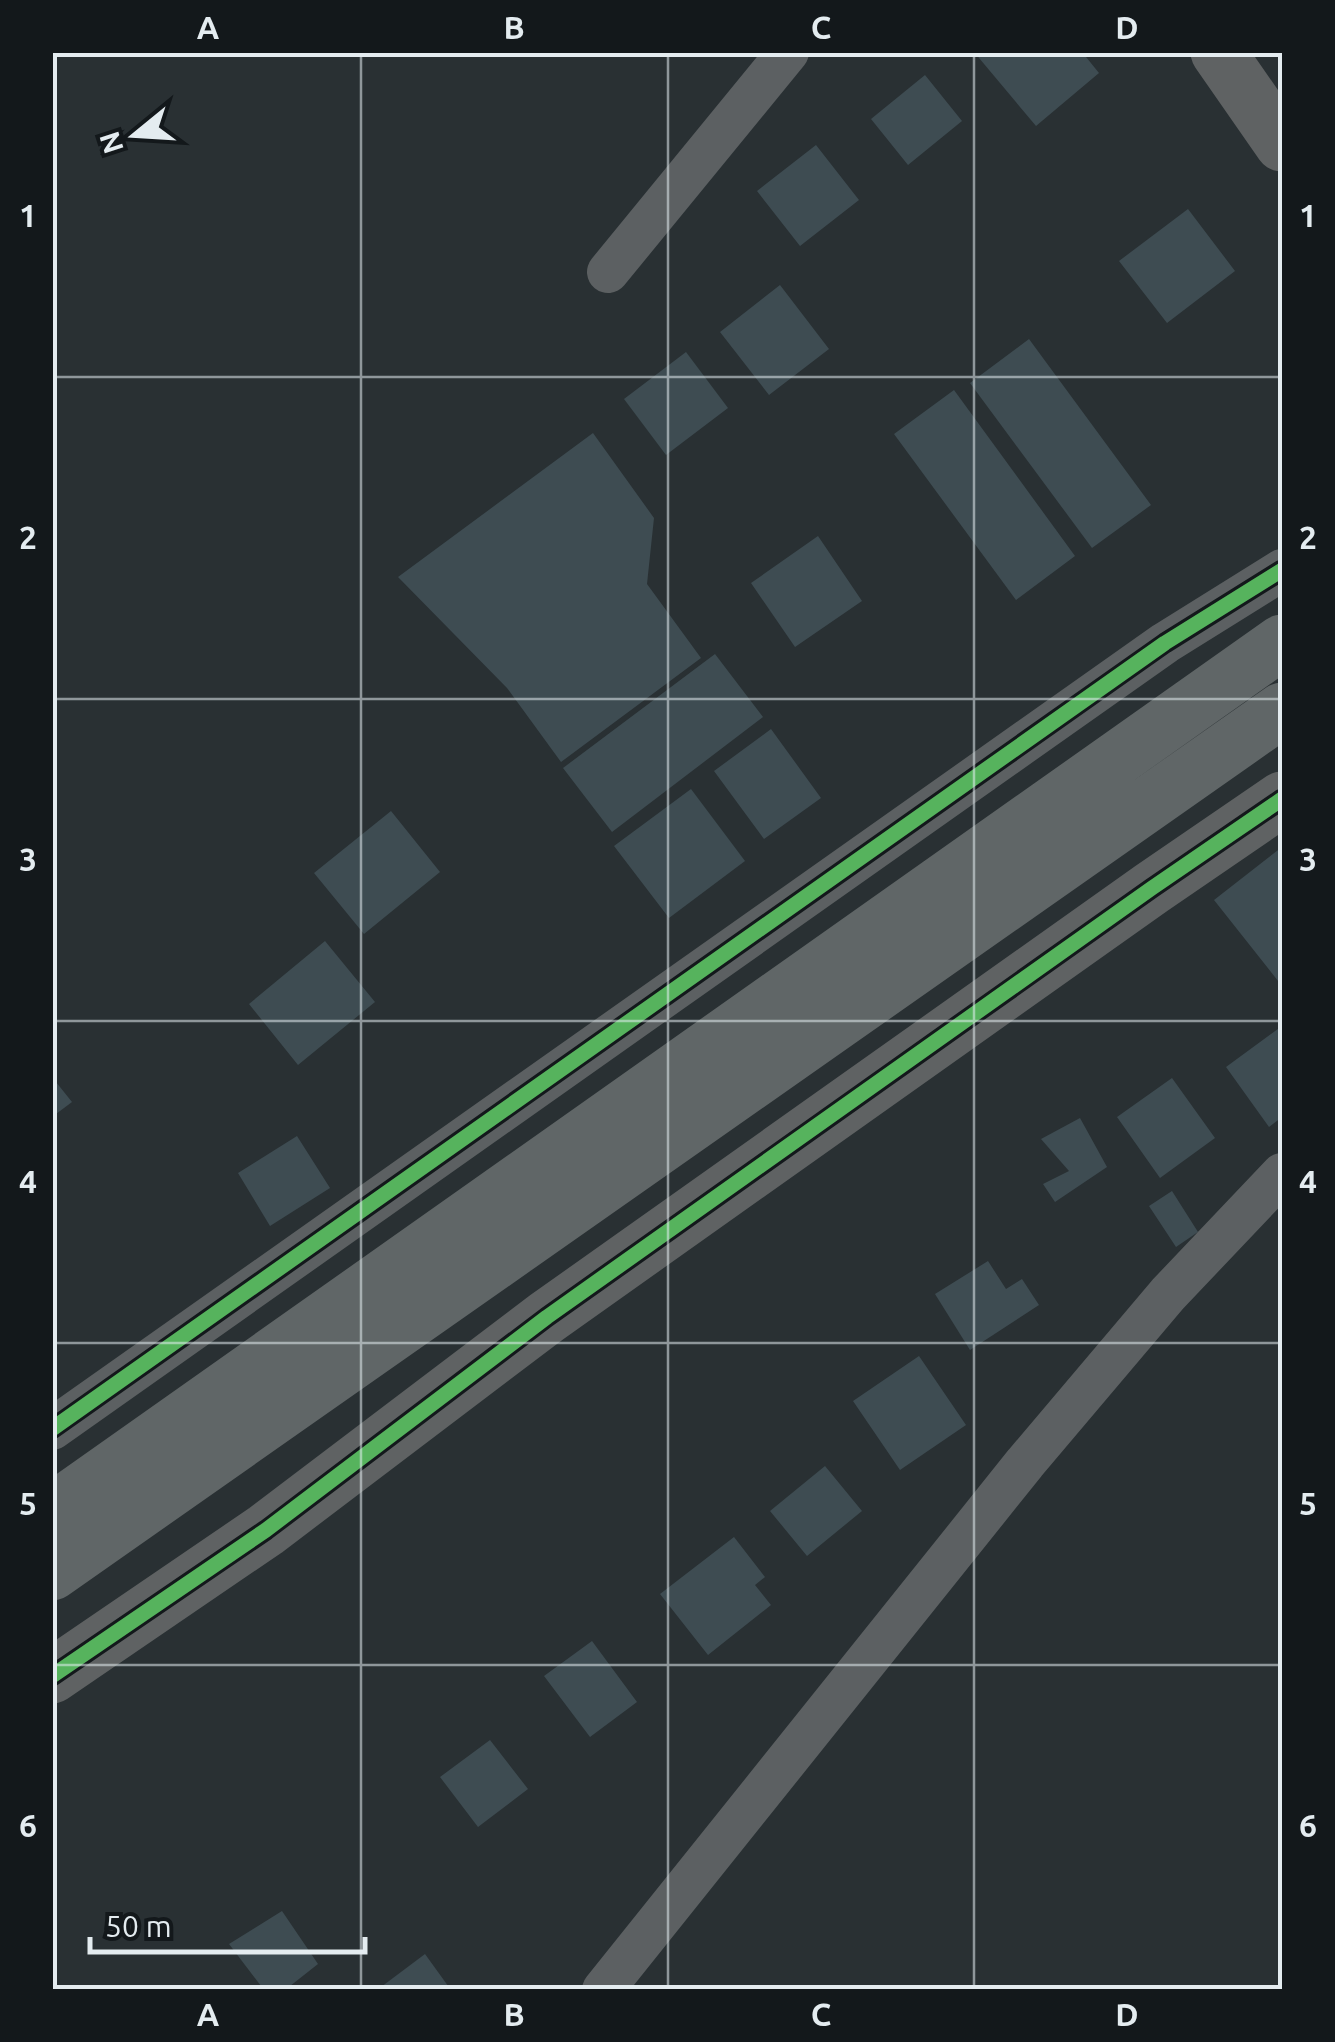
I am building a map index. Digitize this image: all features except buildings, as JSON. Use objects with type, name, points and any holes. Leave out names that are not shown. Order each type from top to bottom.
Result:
[{"type":"highway","points":[[52,1511],[1282,642]]},
{"type":"highway","points":[[52,1573],[1282,710]]},
{"type":"street","points":[[608,272],[788,52]]},
{"type":"street","points":[[1218,52],[1282,144]]},
{"type":"street","points":[[52,1429],[1165,643],[1282,570]]},
{"type":"street","points":[[52,1676],[266,1530],[547,1318],[1282,799]]},
{"type":"street","points":[[603,1990],[1025,1464],[1168,1294],[1282,1174]]},
{"type":"cycle path","points":[[52,1429],[1165,643],[1282,570]]},
{"type":"cycle path","points":[[52,1676],[266,1530],[547,1317],[1282,799]]}]
